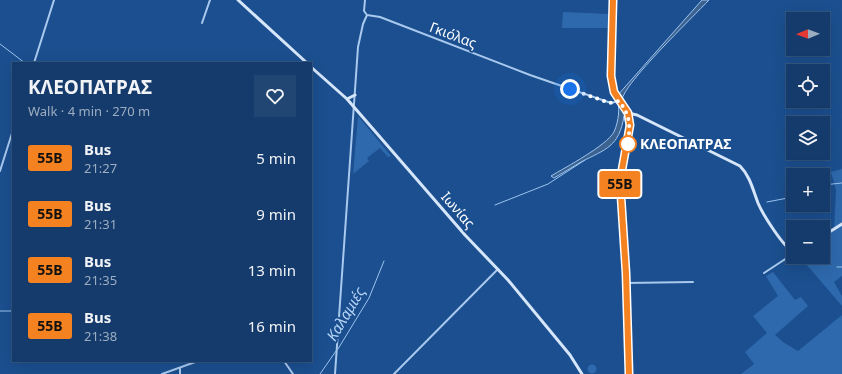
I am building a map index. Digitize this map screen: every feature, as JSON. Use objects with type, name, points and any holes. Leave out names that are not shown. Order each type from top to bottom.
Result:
[{"type":"street","points":[[34,62],[54,0]]},
{"type":"street","points":[[202,23],[210,0]]},
{"type":"street","points":[[238,0],[306,62]]},
{"type":"street","points":[[335,374],[359,41],[367,15],[364,11],[364,0]]},
{"type":"street","points":[[613,0],[610,70],[614,92],[628,113],[630,131],[620,181],[626,283],[629,374]]},
{"type":"street","name":"Γκιόλας","points":[[367,15],[380,17],[530,75],[610,103],[619,101]]},
{"type":"street","name":"Ιωνίας","points":[[312,68],[347,99],[498,270],[570,355],[582,374]]},
{"type":"street","points":[[347,99],[355,95]]},
{"type":"street","points":[[628,113],[637,115],[740,166],[748,178],[760,207],[786,245]]},
{"type":"street","points":[[0,171],[12,133]]},
{"type":"street","points":[[830,232],[842,224]]},
{"type":"street","points":[[764,273],[786,258]]},
{"type":"street","points":[[394,374],[498,270]]},
{"type":"street","points":[[626,283],[693,282]]},
{"type":"street","points":[[162,374],[195,362]]},
{"type":"street","points":[[285,362],[293,374]]},
{"type":"street","points":[[180,368],[180,374]]},
{"type":"shaded area","points":[[702,0],[709,0],[675,34],[625,92],[622,104],[628,129],[627,130],[624,116],[619,134],[610,146],[554,178],[551,176],[585,156],[610,138],[614,132],[618,118],[619,110],[617,96]]},
{"type":"shaded area","points":[[563,12],[609,14],[609,28],[562,28]]},
{"type":"shaded area","points":[[358,116],[391,156],[388,157],[380,148],[367,158],[369,161],[353,174]]},
{"type":"shaded area","points":[[842,169],[842,276],[834,282],[842,296],[842,306],[806,264],[830,264],[830,234],[834,231],[836,190],[831,172]]},
{"type":"shaded area","points":[[773,272],[795,300],[801,297],[808,306],[775,335],[798,351],[842,315],[842,374],[741,374],[754,364],[745,352],[767,333],[753,316],[778,296],[766,276]]},
{"type":"shaded area","points":[[592,364],[597,369],[592,374],[587,369]]},
{"type":"waterway","points":[[0,44],[24,62]]},
{"type":"waterway","points":[[495,205],[548,184],[585,160]]},
{"type":"waterway","points":[[830,184],[842,183]]},
{"type":"waterway","points":[[767,202],[786,198]]},
{"type":"waterway","name":"Καλαμιές","points":[[338,349],[369,298],[384,261]]},
{"type":"waterway","points":[[837,267],[842,267]]},
{"type":"waterway","points":[[0,311],[12,311]]},
{"type":"waterway","name":"Καλαμιές","points":[[320,374],[336,351]]},
{"type":"bus line","name":"55Β","points":[[613,0],[610,62],[611,76],[614,92],[628,113],[630,120],[627,148],[620,172],[626,273],[629,374]]},
{"type":"place","name":"ΚΛΕΟΠΑΤΡΑΣ","points":[[628,144]]},
{"type":"route","points":[[570,89],[610,103],[616,103],[619,101],[628,113],[630,120],[628,144]]}]
